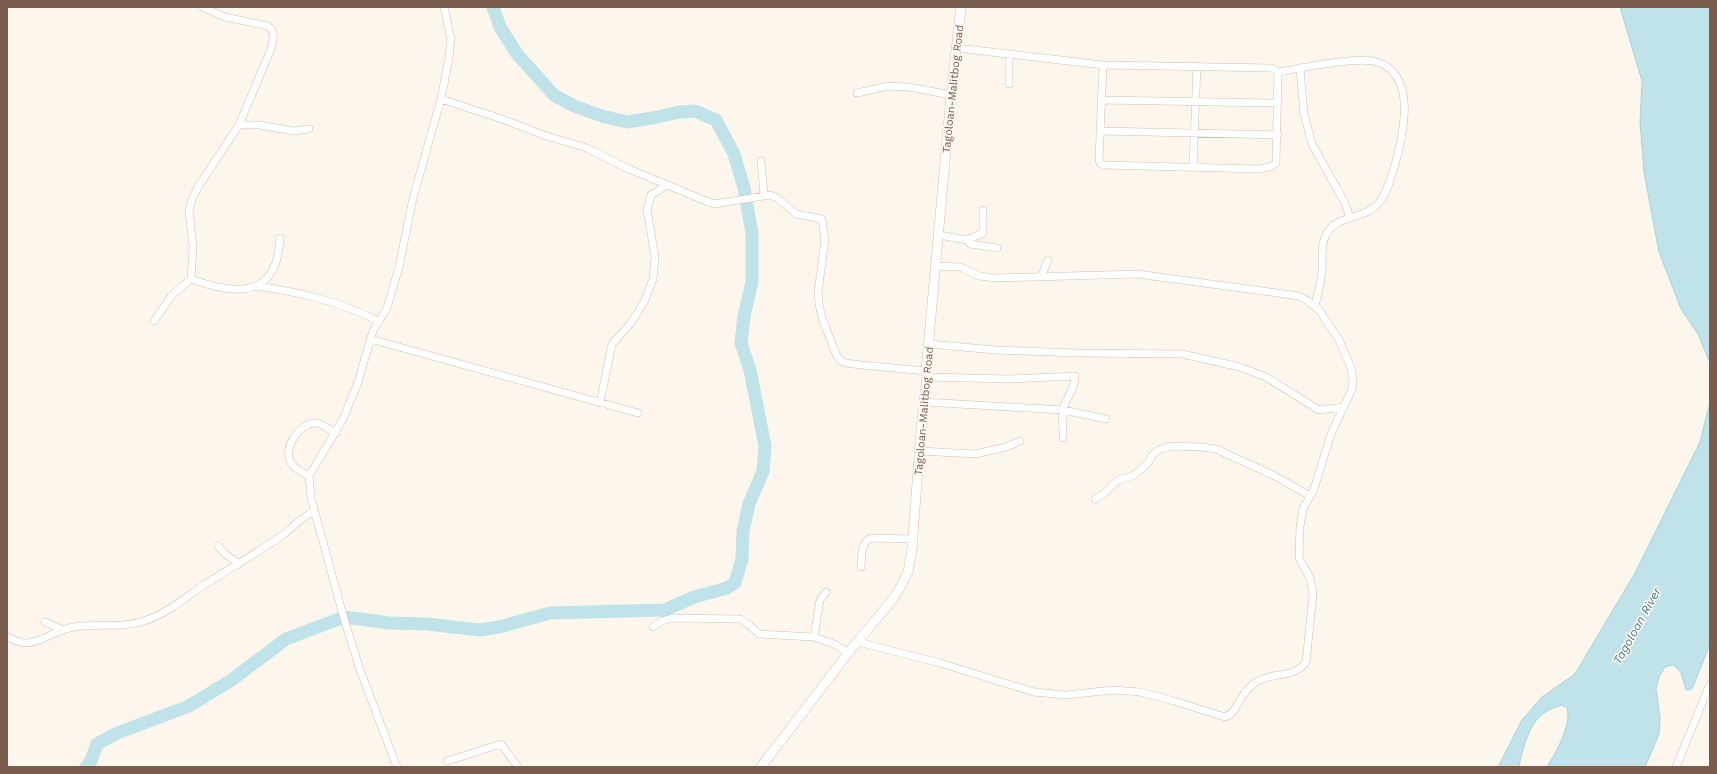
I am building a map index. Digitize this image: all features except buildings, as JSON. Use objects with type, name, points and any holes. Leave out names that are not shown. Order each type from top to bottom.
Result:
[{"type":"main road","name":"Tagoloan-Malitbog Road","points":[[761,767],[901,586],[911,560],[951,95],[961,7]]},
{"type":"street","points":[[154,320],[172,295],[191,279],[193,247],[190,206],[198,187],[239,125],[271,49],[274,38],[273,31],[268,26],[225,17],[202,7]]},
{"type":"street","points":[[397,767],[360,670],[346,625],[314,512],[309,487],[309,476],[336,433],[357,384],[370,339],[378,321],[386,312],[399,268],[413,198],[441,99],[451,44],[444,7]]},
{"type":"street","points":[[957,48],[1103,64],[1272,68],[1278,72],[1358,61],[1377,62],[1387,67],[1395,74],[1400,82],[1404,94],[1405,116],[1400,146],[1388,187],[1376,207],[1336,223],[1330,228],[1325,236],[1322,272],[1315,307]]},
{"type":"street","points":[[1009,54],[1009,84]]},
{"type":"street","points":[[1103,64],[1099,159],[1101,164],[1193,168],[1257,169],[1270,167],[1276,163],[1278,135],[1278,72]]},
{"type":"street","points":[[1193,168],[1196,134],[1197,66]]},
{"type":"street","points":[[1300,68],[1304,114],[1312,144],[1339,192],[1350,218]]},
{"type":"street","points":[[856,93],[888,86],[908,87],[951,95]]},
{"type":"street","points":[[441,99],[502,119],[546,136],[587,148],[629,169],[714,204],[764,195],[774,196],[796,214],[810,218],[822,219],[825,230],[825,240],[818,292],[819,304],[822,318],[840,360],[845,363],[927,374],[1008,379],[1075,376],[1074,384],[1068,394],[1063,410],[1063,438]]},
{"type":"street","points":[[1102,100],[1278,103]]},
{"type":"street","points":[[239,125],[259,125],[294,131],[308,129]]},
{"type":"street","points":[[1100,131],[1278,135]]},
{"type":"street","points":[[761,161],[764,195]]},
{"type":"street","points":[[600,403],[612,344],[638,312],[650,288],[655,257],[647,210],[651,194],[667,185]]},
{"type":"street","points":[[939,235],[967,240],[983,233],[983,210]]},
{"type":"street","points":[[191,279],[204,284],[235,290],[256,286],[265,280],[272,271],[278,257],[280,238]]},
{"type":"street","points":[[967,240],[970,244],[997,248]]},
{"type":"street","points":[[1041,277],[1048,260]]},
{"type":"street","points":[[858,642],[940,663],[1034,692],[1066,695],[1113,690],[1140,692],[1174,700],[1225,717],[1229,716],[1244,694],[1259,680],[1298,670],[1306,662],[1313,594],[1312,582],[1300,563],[1299,554],[1303,509],[1314,489],[1331,434],[1352,389],[1353,381],[1351,368],[1339,340],[1315,307],[1299,296],[1137,274],[1017,278],[979,276],[961,267],[936,266]]},
{"type":"street","points":[[256,286],[288,291],[335,303],[378,321]]},
{"type":"street","points":[[370,339],[638,413]]},
{"type":"street","points":[[929,344],[995,350],[1077,353],[1182,354],[1240,367],[1266,377],[1319,410],[1344,406]]},
{"type":"street","points":[[924,402],[1063,410],[1106,419]]},
{"type":"street","points":[[309,476],[295,468],[290,460],[290,451],[296,436],[303,428],[315,423],[320,424],[336,433]]},
{"type":"street","points":[[920,451],[975,454],[1006,447],[1020,441]]},
{"type":"street","points":[[1095,499],[1106,492],[1118,480],[1133,476],[1148,463],[1153,454],[1170,446],[1201,446],[1216,449],[1275,476],[1310,496]]},
{"type":"street","points":[[7,636],[14,640],[31,644],[71,628],[116,626],[144,621],[162,612],[239,564],[287,532],[301,518],[314,512]]},
{"type":"street","points":[[861,567],[863,545],[868,539],[913,539]]},
{"type":"street","points":[[218,546],[224,553],[239,564]]},
{"type":"street","points":[[814,637],[820,600],[826,592]]},
{"type":"street","points":[[653,627],[662,621],[672,618],[721,618],[743,621],[759,634],[814,637],[834,644],[848,653]]},
{"type":"street","points":[[45,622],[63,630]]},
{"type":"street","points":[[1676,767],[1710,684]]},
{"type":"street","points":[[447,760],[501,744],[518,767]]},
{"type":"water","points":[[1620,7],[1710,7],[1710,363],[1698,334],[1681,309],[1659,252],[1644,172],[1640,122],[1642,81]]},
{"type":"water","name":"Tagoloan River","points":[[1710,402],[1710,644],[1692,689],[1686,690],[1681,672],[1673,665],[1665,667],[1659,677],[1656,689],[1660,718],[1659,734],[1645,767],[1547,767],[1559,746],[1567,722],[1567,708],[1562,705],[1546,712],[1534,723],[1524,745],[1519,767],[1498,767],[1522,720],[1542,697],[1575,674],[1635,573],[1700,442]]},
{"type":"waterway","points":[[86,767],[91,761],[97,744],[115,734],[189,706],[230,681],[286,639],[344,617],[390,623],[427,624],[479,630],[499,627],[550,613],[665,610],[694,597],[727,588],[735,583],[742,559],[743,531],[749,504],[763,471],[765,446],[750,370],[741,343],[744,316],[752,282],[752,233],[744,188],[734,154],[716,120],[695,111],[680,112],[627,122],[602,116],[574,106],[554,95],[517,54],[500,27],[493,7]]}]
